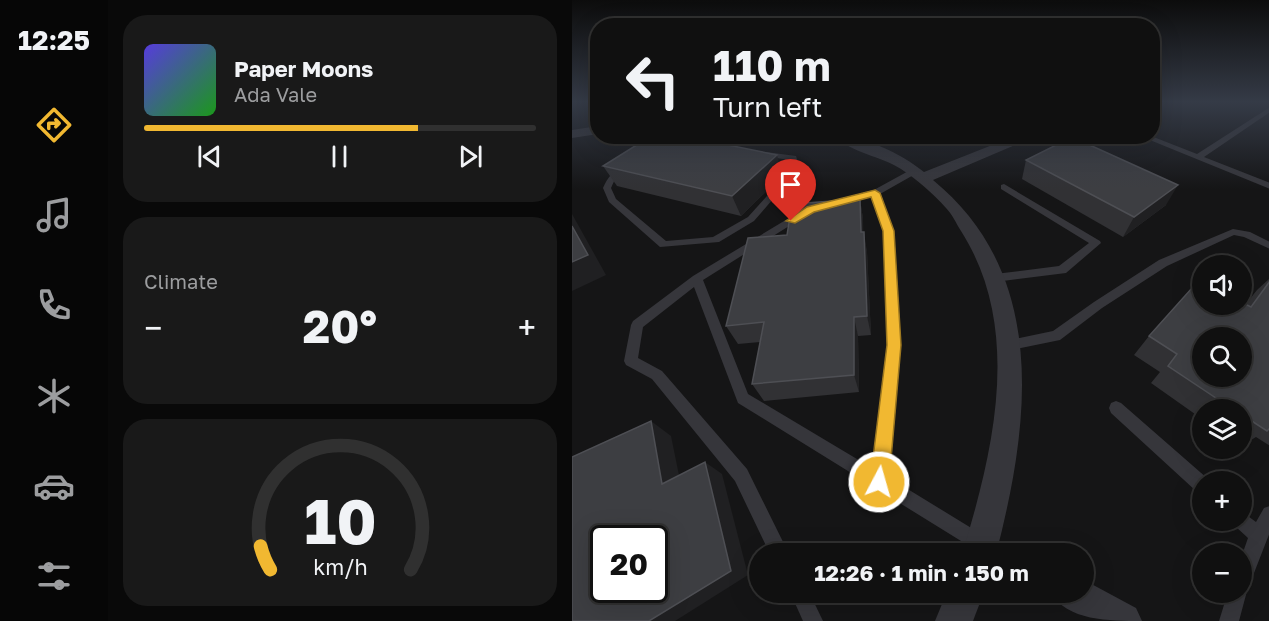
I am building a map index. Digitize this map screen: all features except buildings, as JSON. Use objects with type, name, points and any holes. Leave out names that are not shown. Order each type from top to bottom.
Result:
[{"type":"street","points":[[572,135],[590,132]]},
{"type":"street","points":[[863,144],[876,149],[939,190],[965,218],[974,232],[995,278],[1011,345],[1012,404],[1004,460],[987,543]]},
{"type":"street","points":[[919,175],[1006,144]]},
{"type":"street","points":[[954,621],[961,603]]},
{"type":"street","points":[[1089,603],[1123,621]]},
{"type":"lane","points":[[1197,158],[1237,131]]},
{"type":"lane","points":[[1160,143],[1270,186]]},
{"type":"lane","points":[[630,165],[611,178],[607,188],[612,200],[665,245],[715,240],[751,219],[796,168],[793,158],[748,151]]},
{"type":"lane","points":[[775,543],[741,475],[657,375],[631,361],[637,325],[697,279],[816,208],[875,193],[919,175]]},
{"type":"lane","points":[[995,278],[1062,270],[1096,243],[1004,187]]},
{"type":"lane","points":[[875,193],[888,231],[894,345],[879,482]]},
{"type":"lane","points":[[1011,345],[1056,336],[1098,304],[1163,263],[1234,232],[1246,234],[1270,246]]},
{"type":"lane","points":[[697,279],[743,398],[975,543]]},
{"type":"lane","points":[[1116,408],[1192,476]]},
{"type":"lane","points":[[1252,552],[1258,535],[1270,514]]},
{"type":"lane","points":[[1252,530],[1258,535]]},
{"type":"lane","points":[[804,603],[813,621]]},
{"type":"lane","points":[[1229,621],[1235,603]]},
{"type":"route","points":[[791,221],[810,209],[875,193],[888,231],[894,345],[879,482]]}]
